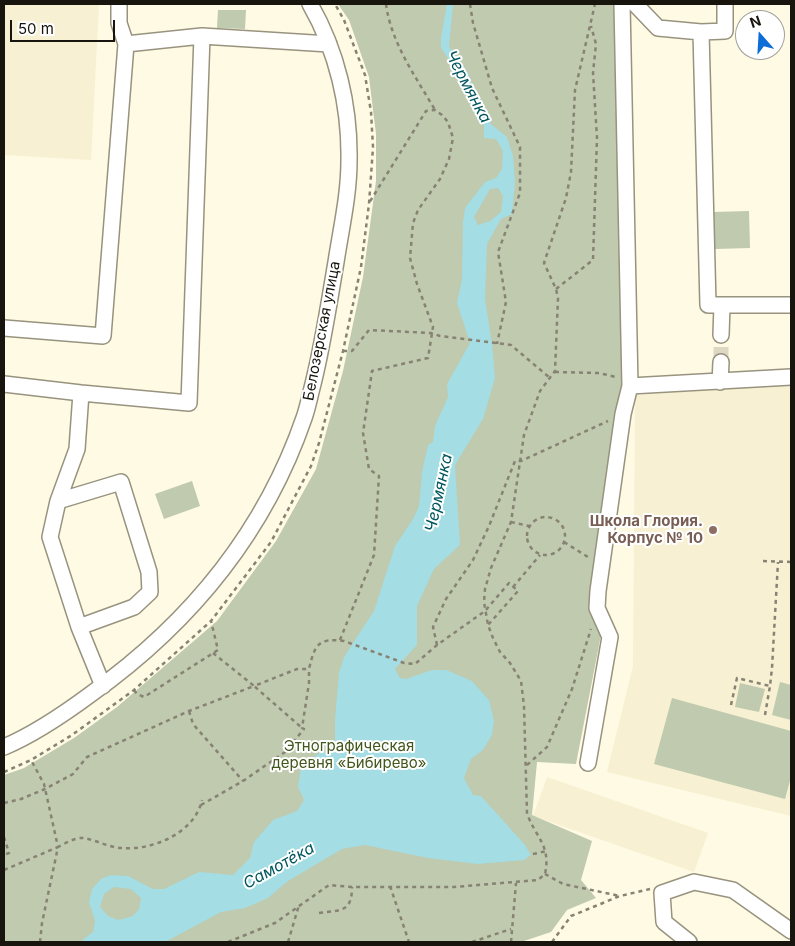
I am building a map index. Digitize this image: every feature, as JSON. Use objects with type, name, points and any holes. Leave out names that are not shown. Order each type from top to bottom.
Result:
[{"type":"street","points":[[4,328],[103,336],[126,44],[119,23],[119,4]]},
{"type":"street","name":"Белозерская улица","points":[[4,747],[49,723],[103,686],[159,640],[187,613],[211,585],[247,535],[276,486],[305,418],[322,346],[343,218],[349,162],[342,84],[329,44],[310,4]]},
{"type":"street","points":[[588,763],[610,637],[597,608],[599,582],[623,414],[630,383],[622,4]]},
{"type":"street","points":[[636,4],[658,28],[701,32],[725,31],[725,4]]},
{"type":"street","points":[[701,32],[708,305],[791,305]]},
{"type":"street","points":[[126,44],[202,36],[329,44]]},
{"type":"street","points":[[4,384],[189,403],[202,36]]},
{"type":"street","points":[[722,306],[722,335]]},
{"type":"street","points":[[720,382],[721,362]]},
{"type":"street","points":[[630,383],[720,382],[791,378]]},
{"type":"street","points":[[81,393],[77,449],[58,502],[50,537],[79,627],[103,686]]},
{"type":"street","points":[[58,502],[121,482],[149,572],[150,592],[134,607],[79,627]]},
{"type":"street","points":[[671,942],[664,922],[662,893],[694,882],[733,890],[791,931]]},
{"type":"street","points":[[664,922],[689,942]]},
{"type":"path","points":[[4,772],[30,760],[72,736],[134,690],[211,620],[271,542],[304,482],[319,443],[344,351],[361,267],[369,204],[373,147],[371,112],[365,75],[344,20],[335,4]]},
{"type":"path","points":[[340,640],[374,556],[379,476],[369,469],[362,433],[372,371],[428,358],[433,327],[417,284],[410,258],[413,223],[418,210],[440,179],[448,159],[453,138],[448,122],[435,110],[400,50],[388,18],[386,4]]},
{"type":"path","points":[[470,4],[473,23],[492,88],[520,147],[520,193],[498,252],[506,302],[497,344]]},
{"type":"path","points":[[228,942],[275,922],[329,885],[352,887],[454,887],[538,880],[545,874],[546,851],[527,814],[527,765],[521,681],[510,663],[500,652],[488,625],[484,602],[485,588],[491,568],[511,522],[524,435],[540,391],[555,372],[558,298],[556,288],[544,263],[566,198],[572,172],[575,90],[595,4]]},
{"type":"path","points":[[556,288],[593,260],[596,138],[593,73],[596,44],[590,24]]},
{"type":"path","points":[[369,204],[426,111],[435,110]]},
{"type":"path","points":[[344,351],[352,351],[369,330],[431,333],[440,336],[511,345],[550,378]]},
{"type":"path","points":[[555,372],[599,373],[630,383]]},
{"type":"path","points":[[436,646],[433,627],[446,599],[473,560],[490,526],[515,461],[521,461],[623,414]]},
{"type":"path","points":[[544,517],[552,518],[559,522],[564,529],[563,546],[557,552],[549,555],[540,555],[534,551],[527,540],[529,526],[536,520],[544,517]]},
{"type":"path","points":[[511,522],[529,526]]},
{"type":"path","points":[[564,542],[593,561]]},
{"type":"path","points":[[513,587],[540,555]]},
{"type":"path","points":[[763,561],[791,562]]},
{"type":"path","points":[[765,715],[772,668],[778,562]]},
{"type":"path","points":[[200,805],[243,781],[285,752],[304,730],[302,728],[310,683],[309,670],[316,647],[324,640],[344,641],[404,663],[415,664],[436,646],[485,611],[509,583],[518,591],[488,625]]},
{"type":"path","points":[[527,765],[547,747],[572,689],[597,608]]},
{"type":"path","points":[[134,690],[137,694],[144,697],[218,650],[211,620]]},
{"type":"path","points":[[213,653],[302,728]]},
{"type":"path","points":[[4,803],[21,799],[45,789],[72,774],[88,757],[189,711],[297,669],[309,670]]},
{"type":"path","points":[[731,705],[738,678],[770,686]]},
{"type":"path","points":[[189,711],[193,724],[243,781]]},
{"type":"path","points":[[30,760],[44,784],[58,847],[40,942]]},
{"type":"path","points":[[4,870],[81,838],[122,848],[151,846],[179,832],[189,824],[202,800]]},
{"type":"path","points":[[4,838],[10,853],[4,855]]},
{"type":"path","points":[[534,854],[546,851]]},
{"type":"path","points":[[545,874],[563,884],[620,896]]},
{"type":"path","points":[[511,942],[516,883]]},
{"type":"path","points":[[390,886],[409,942]]},
{"type":"path","points":[[319,913],[344,909],[349,905],[352,887]]},
{"type":"path","points":[[552,942],[571,916],[620,896],[648,888],[662,893]]},
{"type":"path","points":[[288,942],[299,905]]},
{"type":"path","points":[[472,942],[511,929]]},
{"type":"shaded area","points":[[4,4],[99,4],[91,160],[4,155]]},
{"type":"shaded area","name":"Школа Глория. Корпус № 10","points":[[791,385],[791,816],[607,772],[633,666],[635,395]]},
{"type":"shaded area","points":[[547,777],[708,833],[694,872],[533,816]]},
{"type":"green space","name":"Этнографическая деревня «Бибирево»","points":[[338,4],[615,4],[625,378],[601,635],[576,764],[537,762],[532,815],[592,841],[581,880],[596,898],[567,910],[551,932],[521,942],[4,942],[4,775],[24,768],[74,738],[117,707],[217,621],[276,541],[316,469],[343,371],[363,277],[376,181],[376,134],[369,77],[349,20]]},
{"type":"green space","points":[[218,10],[246,10],[245,29],[217,28]]},
{"type":"green space","points":[[749,211],[750,248],[715,249],[714,212]]},
{"type":"green space","points":[[192,481],[200,506],[164,519],[155,494]]},
{"type":"green space","points":[[780,682],[791,685],[791,720],[772,715]]},
{"type":"green space","points":[[740,683],[765,689],[759,712],[735,707]]},
{"type":"green space","points":[[672,698],[791,731],[791,777],[785,799],[654,764]]},
{"type":"water","points":[[447,4],[453,4],[449,47],[468,73],[482,109],[491,124],[507,137],[513,156],[515,182],[512,214],[501,219],[487,244],[485,299],[495,378],[483,419],[455,465],[460,545],[434,569],[417,606],[417,645],[395,669],[400,678],[406,679],[432,670],[446,670],[472,681],[489,700],[494,721],[492,735],[483,750],[471,759],[464,778],[473,795],[481,796],[525,845],[531,855],[524,860],[478,864],[428,858],[365,845],[342,849],[288,881],[268,898],[245,908],[221,912],[165,942],[80,942],[93,932],[95,921],[89,902],[92,889],[101,879],[111,875],[128,876],[153,889],[164,889],[199,872],[233,875],[250,858],[254,842],[273,820],[297,811],[304,800],[298,787],[301,767],[319,753],[328,752],[335,741],[339,673],[344,657],[374,611],[395,546],[413,519],[419,506],[422,472],[428,445],[433,442],[435,426],[448,397],[447,384],[470,343],[457,303],[462,279],[465,208],[485,182],[496,178],[502,169],[503,151],[496,139],[484,138],[484,125],[473,111],[462,79],[441,48]],"holes":[[[498,188],[503,196],[501,212],[490,221],[478,225],[474,217],[490,189]],[[114,887],[131,889],[141,898],[139,909],[133,916],[118,920],[108,916],[100,907],[104,894]]]},
{"type":"tunnel","points":[[721,335],[721,362]]},
{"type":"place","name":"Школа Глория. Корпус № 10","points":[[713,530]]},
{"type":"water label","name":"Чермянка","points":[[468,87]]},
{"type":"water label","name":"Чермянка","points":[[439,493]]},
{"type":"water label","name":"Самотёка","points":[[279,866]]}]
